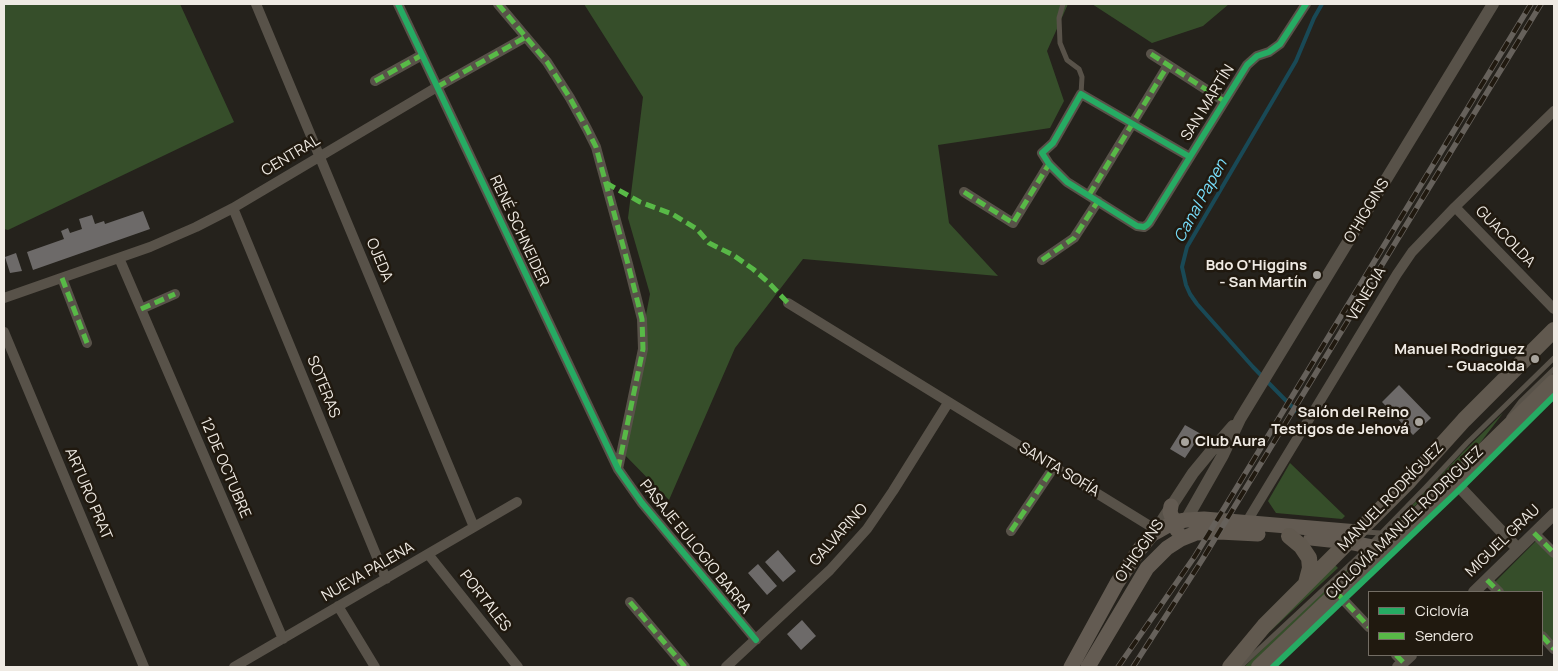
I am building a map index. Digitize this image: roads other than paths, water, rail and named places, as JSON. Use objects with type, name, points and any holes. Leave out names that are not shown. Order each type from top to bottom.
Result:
[{"type":"main road","name":"MANUEL RODRÍGUEZ","points":[[1230,667],[1264,626],[1409,481],[1464,420],[1554,330]]},
{"type":"main road","name":"MANUEL RODRÍGUEZ","points":[[1259,667],[1337,593],[1377,543],[1453,480],[1554,382]]},
{"type":"main road","points":[[1171,506],[1170,512],[1180,521],[1181,539],[1196,533],[1209,532],[1353,537]]},
{"type":"main road","points":[[1158,531],[1180,521],[1204,519],[1353,537],[1377,543]]},
{"type":"main road","name":"O'HIGGINS","points":[[1071,667],[1117,583],[1145,541],[1158,531]]},
{"type":"main road","points":[[1289,536],[1301,546],[1308,558],[1310,568],[1306,583]]},
{"type":"main road","name":"O'HIGGINS","points":[[1088,667],[1147,568],[1160,554],[1181,539]]},
{"type":"street","name":"OJEDA","points":[[256,4],[474,527]]},
{"type":"street","name":"RENÉ SCHNEIDER","points":[[398,4],[618,469]]},
{"type":"street","points":[[498,4],[542,56],[559,80],[596,147],[642,320],[644,340],[642,359],[618,469]]},
{"type":"street","name":"SAN MARTÍN","points":[[1098,201],[1137,226],[1144,227],[1149,222],[1251,60],[1276,48],[1284,40],[1306,4]]},
{"type":"street","name":"O'HIGGINS","points":[[1180,521],[1224,455],[1240,419],[1493,4]]},
{"type":"street","name":"CENTRAL","points":[[4,298],[176,237],[233,208],[437,87],[526,37]]},
{"type":"street","points":[[1151,54],[1224,101]]},
{"type":"street","points":[[375,82],[422,55]]},
{"type":"street","points":[[1088,195],[1168,65]]},
{"type":"street","points":[[1042,260],[1074,238],[1098,201],[1067,182],[1042,154],[1053,143],[1081,94],[1190,157]]},
{"type":"street","name":"VENECIA","points":[[1246,523],[1405,261],[1424,238],[1554,111]]},
{"type":"street","points":[[964,192],[1013,223],[1049,164]]},
{"type":"street","name":"GUACOLDA","points":[[1455,207],[1554,308]]},
{"type":"street","name":"SOTERAS","points":[[233,208],[386,579]]},
{"type":"street","name":"12 DE OCTUBRE","points":[[119,258],[283,639]]},
{"type":"street","points":[[62,278],[87,343]]},
{"type":"street","points":[[141,309],[175,294]]},
{"type":"street","name":"SANTA SOFÍA","points":[[788,303],[1158,531]]},
{"type":"street","name":"ARTURO PRAT","points":[[4,332],[144,667]]},
{"type":"street","name":"GALVARINO","points":[[726,667],[830,570],[867,529],[893,492],[948,403]]},
{"type":"street","name":"O'HIGGINS","points":[[1158,531],[1159,525],[1171,506],[1212,450],[1240,419]]},
{"type":"street","points":[[1011,531],[1054,467]]},
{"type":"street","name":"PASAJE EULOGIO BARRA","points":[[618,469],[642,503],[756,640]]},
{"type":"street","points":[[1453,480],[1518,549]]},
{"type":"street","name":"NUEVA PALENA","points":[[234,667],[517,502]]},
{"type":"street","name":"MIGUEL GRAU","points":[[1475,591],[1554,514]]},
{"type":"street","points":[[1534,533],[1554,553]]},
{"type":"street","name":"PORTALES","points":[[428,554],[518,667]]},
{"type":"street","points":[[1487,580],[1498,591]]},
{"type":"street","points":[[1337,593],[1368,625]]},
{"type":"street","points":[[630,602],[685,667]]},
{"type":"street","points":[[338,606],[375,667]]},
{"type":"street","points":[[1543,637],[1554,649]]},
{"type":"lane","points":[[1063,4],[1059,18],[1060,43],[1067,60],[1079,69],[1082,77],[1081,94]]},
{"type":"lane","points":[[1240,667],[1377,543],[1467,443],[1554,358]]},
{"type":"lane","points":[[1499,435],[1515,407],[1554,369]]},
{"type":"waterway","name":"Canal Papen","points":[[1302,417],[1253,367],[1197,304],[1186,285],[1182,267],[1187,247],[1296,61],[1322,4]]},
{"type":"railway","points":[[1118,667],[1195,556],[1531,4]]},
{"type":"railway","points":[[1133,667],[1202,560],[1541,4]]},
{"type":"place","name":"Bdo O'Higgins - San Martín","points":[[1317,275]]},
{"type":"place","name":"Manuel Rodriguez - Guacolda","points":[[1535,359]]},
{"type":"place","name":"Salón del Reino Testigos de Jehová","points":[[1419,422]]},
{"type":"place","name":"Club Aura","points":[[1185,442]]}]
